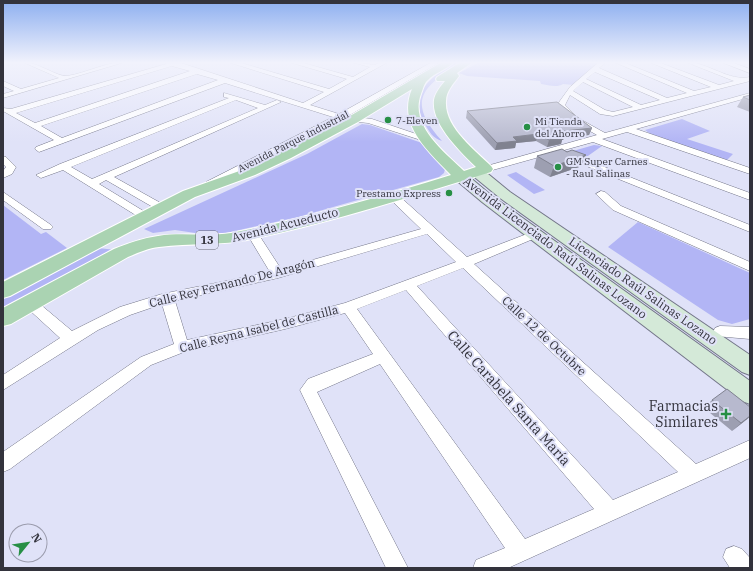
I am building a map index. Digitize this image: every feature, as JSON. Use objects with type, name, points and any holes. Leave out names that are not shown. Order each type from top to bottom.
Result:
[{"type":"main road","points":[[3,291],[190,194],[250,172],[402,89]]},
{"type":"main road","name":"Avenida Licenciado Raúl Salinas Lozano","points":[[418,89],[412,99],[412,109],[415,122],[427,139],[475,173],[487,199],[750,394]]},
{"type":"main road","points":[[446,89],[440,102],[442,115],[458,138],[475,173]]},
{"type":"main road","points":[[434,125],[439,134],[464,159],[475,173],[509,187],[750,352]]},
{"type":"main road","points":[[427,139],[444,145],[457,157],[464,159]]},
{"type":"main road","name":"Avenida Acueducto","points":[[3,318],[121,253],[140,245],[159,241],[227,239],[254,234],[394,198],[475,173]]},
{"type":"main road","name":"Licenciado Raúl Salinas Lozano","points":[[475,173],[750,366]]},
{"type":"main road","points":[[121,230],[124,238],[132,244],[140,245]]},
{"type":"main road","points":[[100,241],[118,243],[122,248],[121,253]]},
{"type":"street","points":[[16,89],[21,91]]},
{"type":"street","points":[[3,96],[29,89]]},
{"type":"street","points":[[6,110],[81,89]]},
{"type":"street","points":[[33,126],[145,89]]},
{"type":"street","points":[[39,149],[202,89]]},
{"type":"street","points":[[247,89],[302,106],[347,118],[369,121],[427,139]]},
{"type":"street","points":[[321,89],[329,91]]},
{"type":"street","points":[[302,106],[334,89]]},
{"type":"street","name":"Avenida Parque Industrial","points":[[347,118],[393,89]]},
{"type":"street","points":[[573,89],[562,101],[564,110],[576,120],[605,136]]},
{"type":"street","points":[[601,89],[640,107]]},
{"type":"street","points":[[640,89],[666,100]]},
{"type":"street","points":[[682,89],[693,93]]},
{"type":"street","points":[[569,92],[609,114],[711,89]]},
{"type":"street","points":[[723,89],[747,96]]},
{"type":"street","points":[[224,94],[264,108]]},
{"type":"street","points":[[475,173],[747,96]]},
{"type":"street","points":[[41,175],[235,98]]},
{"type":"street","points":[[92,183],[277,102]]},
{"type":"street","points":[[6,110],[60,140]]},
{"type":"street","points":[[627,129],[750,171]]},
{"type":"street","points":[[594,139],[750,197]]},
{"type":"street","points":[[554,150],[750,229]]},
{"type":"street","points":[[3,159],[11,167],[6,174]]},
{"type":"street","points":[[63,166],[146,217]]},
{"type":"street","points":[[107,177],[162,208]]},
{"type":"street","points":[[601,194],[617,208],[750,267]]},
{"type":"street","points":[[3,195],[48,227]]},
{"type":"street","name":"Calle 12 de Octubre","points":[[394,198],[694,474]]},
{"type":"street","name":"Calle Rey Fernando De Aragón","points":[[3,383],[71,339],[106,319],[167,297],[278,274],[429,230]]},
{"type":"street","points":[[254,234],[278,274]]},
{"type":"street","name":"Calle Reyna Isabel de Castilla","points":[[3,463],[138,365],[182,347],[285,324],[348,307],[409,285],[536,234]]},
{"type":"street","name":"Calle Carabela Santa María","points":[[409,285],[610,512]]},
{"type":"street","points":[[167,297],[182,347]]},
{"type":"street","points":[[30,303],[71,339]]},
{"type":"street","points":[[348,307],[521,552]]},
{"type":"street","points":[[720,332],[750,333]]},
{"type":"street","points":[[383,356],[314,384],[308,390],[397,568]]},
{"type":"street","points":[[484,568],[750,449]]},
{"type":"shaded area","points":[[424,89],[428,89],[424,95],[422,104],[424,115],[442,141],[428,130],[420,113],[419,103]]},
{"type":"shaded area","points":[[682,119],[710,131],[687,139],[733,154],[727,160],[653,136],[645,130]]},
{"type":"shaded area","points":[[362,124],[370,125],[422,143],[445,169],[444,173],[439,177],[298,217],[226,233],[202,234],[175,230],[153,233],[144,229],[307,154]]},
{"type":"shaded area","points":[[594,145],[602,146],[585,158],[573,151]]},
{"type":"shaded area","points":[[516,172],[545,190],[534,194],[507,175]]},
{"type":"shaded area","points":[[3,205],[41,234],[46,232],[67,248],[3,280]]},
{"type":"shaded area","points":[[638,222],[750,273],[750,319],[732,324],[718,320],[608,247]]},
{"type":"shaded area","points":[[98,248],[116,250],[3,311],[3,299]]},
{"type":"building","points":[[750,95],[750,100],[743,97]]},
{"type":"building","name":"Mi Tienda del Ahorro","points":[[557,102],[592,128],[564,131],[566,133],[560,134],[563,136],[549,140],[538,134],[513,137],[517,141],[497,143],[467,111]]},
{"type":"building","points":[[562,149],[567,152],[572,150],[586,155],[554,166],[537,156]]},
{"type":"building","points":[[727,389],[750,407],[750,416],[741,423],[712,400]]},
{"type":"place","name":"7-Eleven","points":[[388,120]]},
{"type":"place","name":"Mi Tienda del Ahorro","points":[[527,127]]},
{"type":"place","name":"GM Super Carnes - Raul Salinas","points":[[558,167]]},
{"type":"place","name":"Prestamo Express","points":[[449,193]]},
{"type":"place","name":"Farmacias Similares","points":[[726,414]]}]
